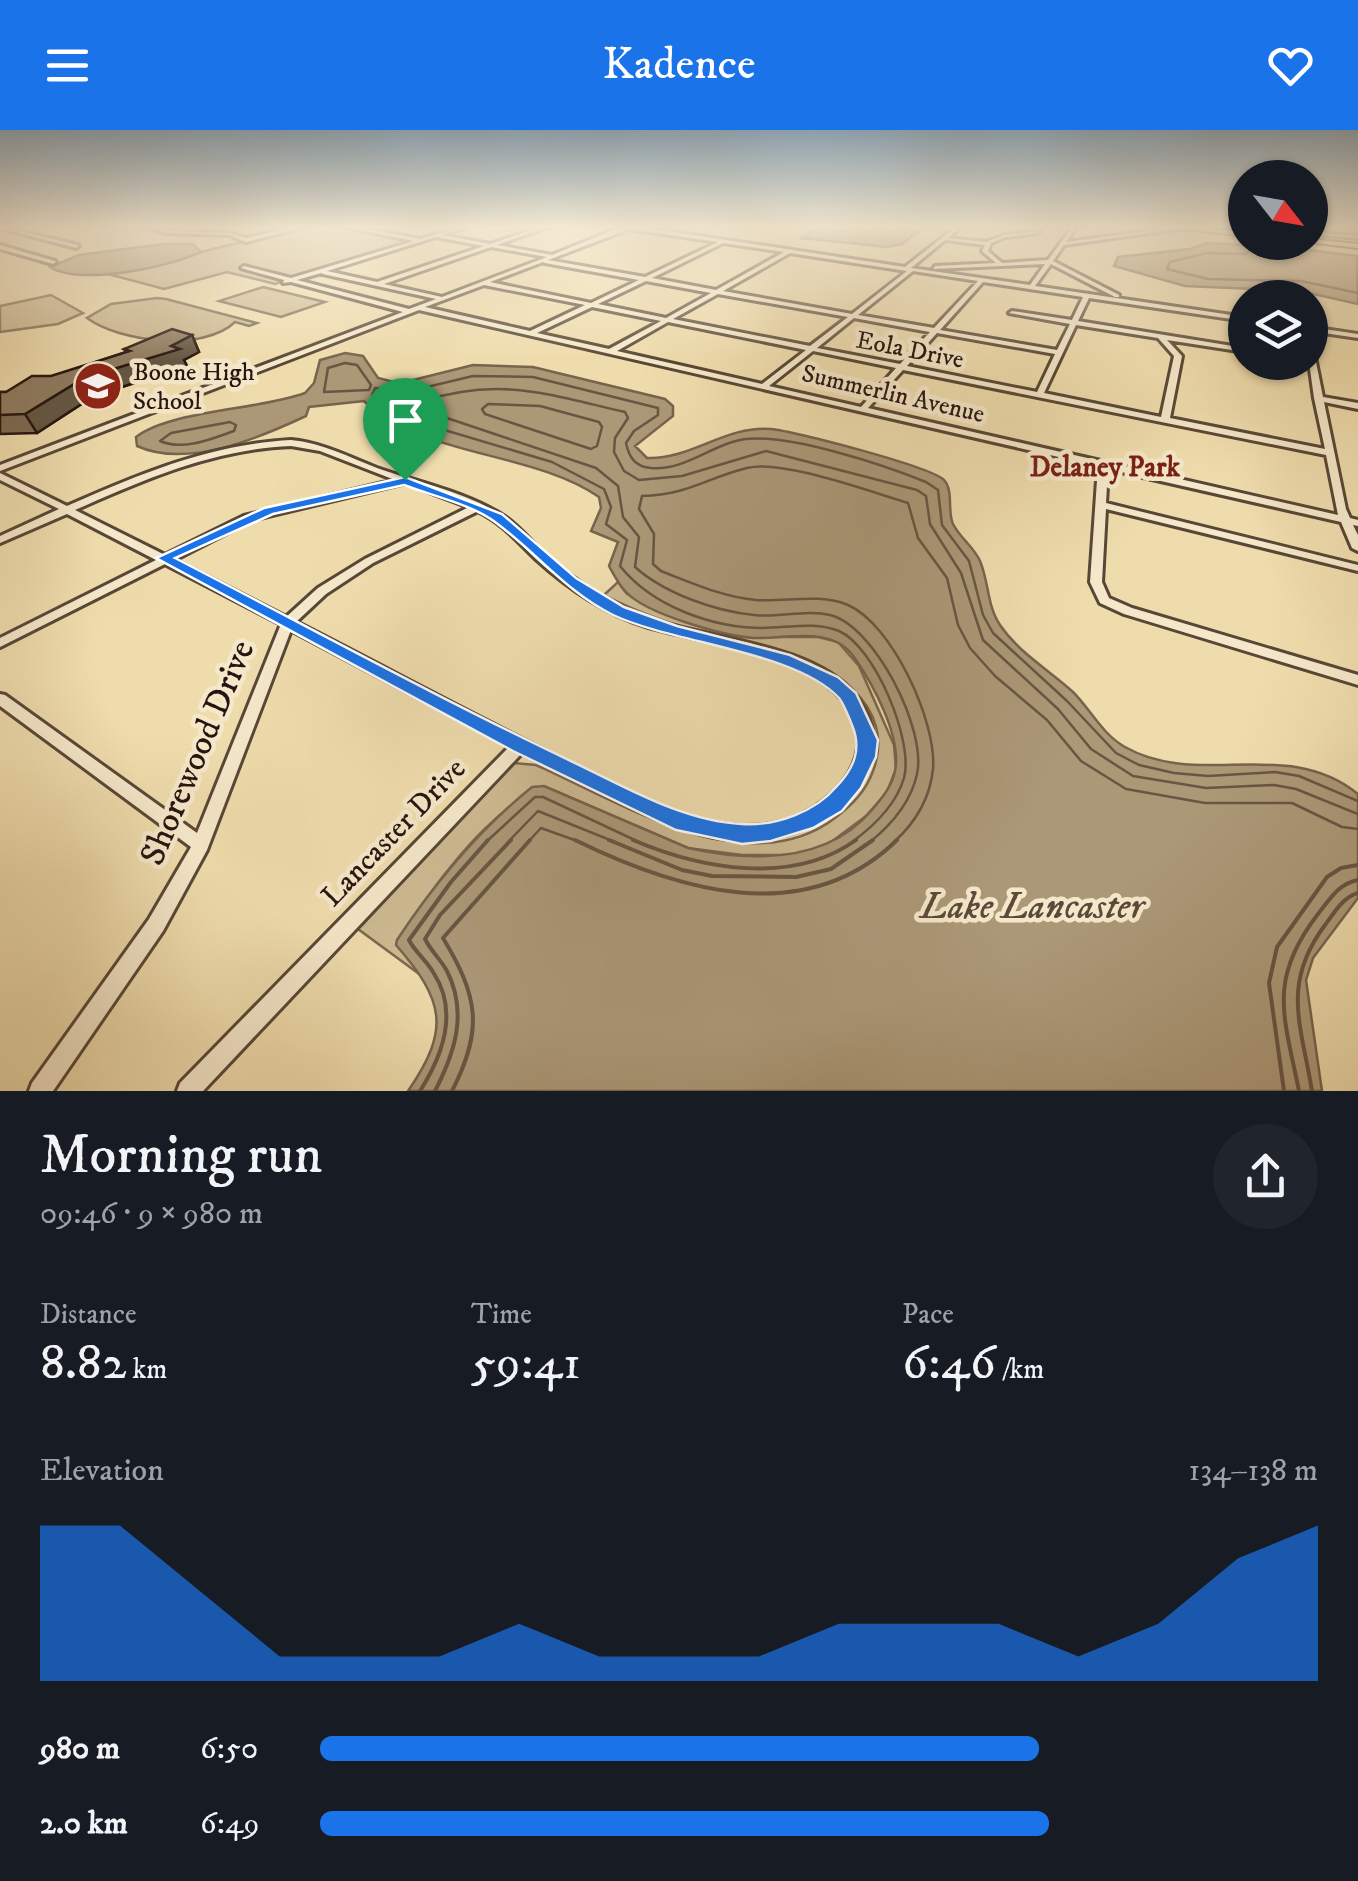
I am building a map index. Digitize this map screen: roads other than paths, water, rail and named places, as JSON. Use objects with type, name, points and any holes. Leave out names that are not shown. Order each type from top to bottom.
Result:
[{"type":"street","name":"Summerlin Avenue","points":[[253,271],[286,282],[532,333],[1351,522]]},
{"type":"street","points":[[286,282],[319,271],[443,298]]},
{"type":"street","points":[[376,284],[415,271]]},
{"type":"street","points":[[0,468],[515,271]]},
{"type":"street","points":[[600,271],[1060,353]]},
{"type":"street","points":[[532,333],[661,271]]},
{"type":"street","points":[[610,352],[755,271]]},
{"type":"street","points":[[763,388],[906,271]]},
{"type":"street","points":[[920,271],[1228,317]]},
{"type":"street","points":[[1031,288],[1044,271]]},
{"type":"street","points":[[1067,271],[1128,302]]},
{"type":"street","points":[[862,410],[982,280]]},
{"type":"street","name":"Eola Drive","points":[[484,283],[1329,454]]},
{"type":"street","points":[[1039,396],[1087,296]]},
{"type":"street","points":[[1012,313],[1228,347]]},
{"type":"street","points":[[1328,331],[1358,336]]},
{"type":"street","points":[[1162,336],[1178,356],[1165,420]]},
{"type":"street","points":[[1315,380],[1329,454],[1358,548]]},
{"type":"street","points":[[1318,398],[1358,406]]},
{"type":"street","points":[[0,476],[68,510],[164,558],[288,622],[520,746],[676,820],[742,834],[771,832],[806,821],[834,804],[854,782],[866,757],[868,740],[850,698],[832,682],[784,659],[673,631],[618,611],[570,582],[511,525],[477,507],[308,446],[278,443],[240,449],[158,472],[68,510],[0,540]]},
{"type":"street","points":[[1103,466],[1096,582],[1104,600],[1128,612],[1358,680]]},
{"type":"street","points":[[0,643],[164,558],[269,510],[405,480]]},
{"type":"street","points":[[1102,505],[1358,568]]},
{"type":"street","name":"Shorewood Drive","points":[[40,1091],[156,925],[201,845],[288,622],[322,591],[369,561],[477,507]]},
{"type":"street","points":[[0,698],[201,845]]},
{"type":"street","name":"Lancaster Drive","points":[[188,1091],[520,746]]},
{"type":"water","points":[[61,271],[131,271],[103,275]]},
{"type":"water","points":[[1131,271],[1357,271],[1358,304],[1328,297],[1328,280],[1228,280],[1228,288],[1185,286]]},
{"type":"water","name":"Lake Lancaster","points":[[345,353],[363,356],[378,378],[390,381],[405,382],[473,365],[533,367],[665,399],[673,406],[673,416],[635,446],[647,458],[678,454],[739,432],[771,429],[890,459],[944,480],[953,524],[980,561],[1000,625],[1025,653],[1073,692],[1117,742],[1153,759],[1182,764],[1302,768],[1330,777],[1358,794],[1358,898],[1313,958],[1306,980],[1322,1091],[408,1091],[431,1050],[436,1015],[424,982],[396,945],[397,940],[459,858],[532,787],[544,786],[688,848],[737,856],[787,854],[833,841],[854,828],[886,792],[894,776],[896,757],[890,727],[877,696],[845,647],[821,637],[754,638],[724,633],[667,616],[636,600],[621,586],[609,566],[618,542],[591,531],[601,508],[599,497],[572,482],[414,433],[364,401],[309,407],[306,416],[223,448],[178,454],[137,446],[136,437],[171,421],[305,393],[314,383],[320,360]]},
{"type":"place","name":"Boone High School","points":[[98,386]]},
{"type":"district","name":"Delaney Park","points":[[1105,467]]}]
